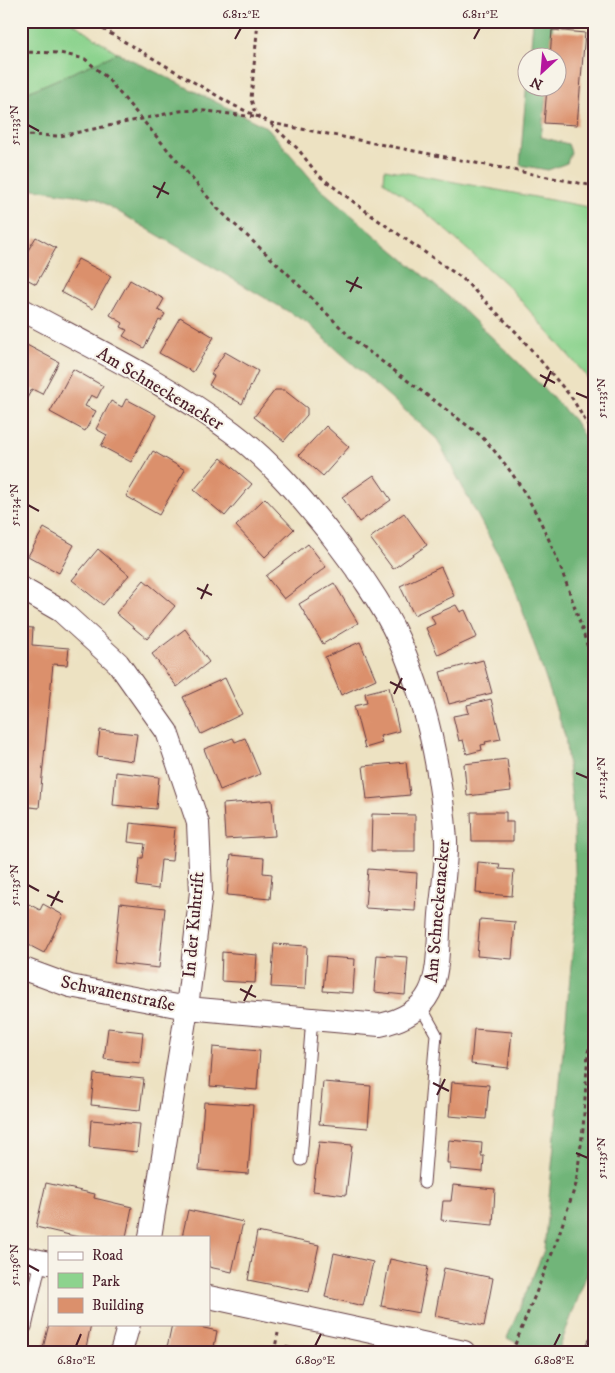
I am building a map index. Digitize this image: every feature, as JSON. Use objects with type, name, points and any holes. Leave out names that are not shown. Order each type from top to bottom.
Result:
[{"type":"street","name":"Am Schneckenacker","points":[[21,309],[172,391],[234,433],[296,490],[355,566],[398,639],[425,712],[438,775],[446,842],[436,968],[432,990],[421,1007],[402,1020],[380,1024],[187,1008]]},
{"type":"street","name":"In der Kuhtrift","points":[[21,588],[61,611],[118,663],[167,732],[198,823],[201,892],[187,1008],[150,1236]]},
{"type":"street","name":"Schwanenstraße","points":[[21,968],[70,986],[187,1008]]},
{"type":"street","points":[[210,1298],[464,1352]]},
{"type":"street","points":[[121,1352],[128,1326]]},
{"type":"lane","name":"Am Schneckenacker","points":[[421,1007],[436,1034],[424,1183]]},
{"type":"lane","points":[[301,1160],[312,1018]]},
{"type":"lane","points":[[26,1327],[37,1261]]},
{"type":"lane","points":[[590,1352],[594,1342]]},
{"type":"path","points":[[89,21],[233,105],[271,123],[594,186]]},
{"type":"path","points":[[258,21],[251,99],[254,110],[259,117]]},
{"type":"path","points":[[21,52],[60,53],[85,59],[106,77],[218,209],[286,272],[352,338],[480,435],[495,450],[519,480],[561,564],[594,666]]},
{"type":"path","points":[[21,135],[60,136],[180,111],[197,110],[259,117]]},
{"type":"path","points":[[271,123],[298,149],[318,175],[375,218],[462,278],[518,334],[572,398],[594,436]]},
{"type":"path","points":[[512,1352],[556,1246],[576,1184],[583,1129],[588,1052],[594,1034]]},
{"type":"green space","points":[[21,21],[70,21],[118,53],[21,95]]},
{"type":"green space","points":[[533,21],[553,21],[551,48],[531,48]]},
{"type":"green space","points":[[118,53],[268,128],[318,187],[457,304],[522,366],[573,419],[594,452],[594,1255],[558,1352],[534,1352],[507,1338],[544,1250],[576,914],[574,821],[565,736],[513,582],[437,439],[306,322],[95,198],[21,187],[21,95]]},
{"type":"green space","points":[[526,98],[546,98],[541,137],[568,144],[571,152],[567,163],[548,170],[520,165]]},
{"type":"green space","points":[[385,169],[594,208],[594,387],[508,286],[431,217],[384,181]]},
{"type":"building","points":[[552,30],[585,33],[577,125],[544,123],[546,98],[568,98],[568,48],[551,48]]},
{"type":"building","points":[[36,237],[56,248],[36,284],[21,276],[21,262]]},
{"type":"building","points":[[78,259],[111,276],[93,309],[61,292]]},
{"type":"building","points":[[130,280],[164,299],[158,310],[165,314],[161,321],[159,320],[144,348],[123,336],[127,330],[121,327],[123,323],[110,315]]},
{"type":"building","points":[[180,317],[214,337],[193,372],[159,353]]},
{"type":"building","points":[[23,343],[59,362],[42,394],[32,389],[26,400],[21,397]]},
{"type":"building","points":[[225,352],[258,371],[242,404],[209,385],[214,376],[211,374]]},
{"type":"building","points":[[73,369],[103,386],[97,398],[91,395],[85,406],[96,411],[85,431],[50,412]]},
{"type":"building","points":[[275,390],[284,390],[307,408],[307,415],[284,441],[254,417]]},
{"type":"building","points":[[126,399],[156,415],[131,462],[101,446],[107,435],[96,429],[111,401],[122,407]]},
{"type":"building","points":[[326,426],[349,447],[323,476],[299,455]]},
{"type":"building","points":[[153,451],[185,470],[159,515],[126,496]]},
{"type":"building","points":[[221,458],[252,484],[225,516],[194,490]]},
{"type":"building","points":[[374,475],[391,500],[359,522],[342,497]]},
{"type":"building","points":[[265,498],[294,529],[265,557],[236,526]]},
{"type":"building","points":[[21,509],[30,514],[21,530]]},
{"type":"building","points":[[404,513],[427,545],[393,569],[370,538]]},
{"type":"building","points":[[44,528],[74,545],[59,573],[28,556]]},
{"type":"building","points":[[308,544],[326,567],[284,599],[266,576]]},
{"type":"building","points":[[98,549],[129,575],[103,605],[72,580]]},
{"type":"building","points":[[441,567],[454,596],[414,615],[400,586]]},
{"type":"building","points":[[144,580],[175,606],[147,639],[116,613]]},
{"type":"building","points":[[334,583],[358,623],[323,644],[299,604]]},
{"type":"building","points":[[456,605],[460,612],[465,610],[477,637],[438,655],[426,628],[435,624],[431,616]]},
{"type":"building","points":[[21,627],[33,628],[32,645],[69,648],[67,665],[53,664],[39,808],[21,806]]},
{"type":"building","points":[[185,629],[209,662],[177,687],[152,654]]},
{"type":"building","points":[[360,642],[376,679],[341,695],[325,657]]},
{"type":"building","points":[[483,660],[492,693],[449,704],[440,672]]},
{"type":"building","points":[[225,678],[242,714],[201,734],[183,697]]},
{"type":"building","points":[[389,687],[399,731],[380,736],[382,743],[365,748],[354,706],[367,703],[365,693]]},
{"type":"building","points":[[491,699],[501,739],[485,742],[486,744],[481,745],[482,750],[467,754],[463,740],[459,741],[453,716],[469,713],[467,705]]},
{"type":"building","points":[[100,730],[137,734],[133,761],[97,756]]},
{"type":"building","points":[[233,738],[235,742],[245,738],[260,774],[220,790],[204,749]]},
{"type":"building","points":[[507,759],[511,791],[467,796],[464,764]]},
{"type":"building","points":[[406,762],[410,795],[367,799],[363,766]]},
{"type":"building","points":[[116,772],[159,777],[156,809],[113,805]]},
{"type":"building","points":[[272,800],[275,836],[225,839],[223,804]]},
{"type":"building","points":[[471,812],[506,812],[506,822],[513,822],[513,841],[472,841]]},
{"type":"building","points":[[372,814],[415,815],[415,851],[371,851]]},
{"type":"building","points":[[130,823],[175,828],[172,861],[161,860],[158,889],[137,886],[140,858],[143,858],[145,844],[128,842]]},
{"type":"building","points":[[231,855],[264,858],[263,873],[272,874],[270,899],[227,895]]},
{"type":"building","points":[[478,862],[500,864],[499,869],[514,870],[512,896],[476,893]]},
{"type":"building","points":[[368,869],[417,873],[415,911],[365,908]]},
{"type":"building","points":[[21,900],[40,910],[43,904],[63,915],[44,953],[21,941]]},
{"type":"building","points":[[120,903],[165,908],[159,968],[114,963]]},
{"type":"building","points":[[480,919],[515,922],[512,959],[477,956]]},
{"type":"building","points":[[274,944],[307,946],[305,989],[271,987]]},
{"type":"building","points":[[222,952],[257,955],[255,983],[221,981]]},
{"type":"building","points":[[377,955],[408,957],[405,995],[374,992]]},
{"type":"building","points":[[326,957],[355,959],[353,993],[323,991]]},
{"type":"building","points":[[108,1028],[143,1032],[140,1063],[104,1059]]},
{"type":"building","points":[[474,1029],[512,1032],[508,1068],[471,1064]]},
{"type":"building","points":[[213,1047],[260,1051],[257,1090],[210,1086]]},
{"type":"building","points":[[94,1074],[144,1079],[140,1110],[91,1105]]},
{"type":"building","points":[[323,1082],[371,1086],[368,1128],[319,1124]]},
{"type":"building","points":[[452,1082],[489,1085],[486,1119],[449,1116]]},
{"type":"building","points":[[204,1102],[253,1105],[248,1174],[199,1170]]},
{"type":"building","points":[[91,1120],[140,1124],[137,1152],[89,1147]]},
{"type":"building","points":[[449,1140],[482,1143],[481,1156],[484,1156],[483,1172],[450,1169],[450,1163],[447,1163]]},
{"type":"building","points":[[319,1142],[352,1145],[346,1195],[313,1191]]},
{"type":"building","points":[[46,1183],[95,1194],[94,1198],[132,1207],[126,1236],[74,1236],[36,1227]]},
{"type":"building","points":[[453,1185],[495,1189],[493,1225],[441,1220],[443,1201],[451,1201]]},
{"type":"building","points":[[188,1210],[243,1222],[232,1272],[210,1267],[210,1236],[182,1236]]},
{"type":"building","points":[[257,1232],[319,1245],[309,1292],[248,1280]]},
{"type":"building","points":[[334,1253],[373,1262],[363,1306],[325,1297]]},
{"type":"building","points":[[390,1259],[428,1267],[419,1313],[381,1306]]},
{"type":"building","points":[[444,1268],[493,1278],[484,1326],[435,1316]]},
{"type":"building","points":[[48,1326],[91,1326],[85,1352],[42,1352]]},
{"type":"building","points":[[172,1326],[196,1326],[217,1331],[213,1352],[166,1352]]},
{"type":"building","points":[[285,1346],[305,1351],[305,1352],[284,1352]]}]
